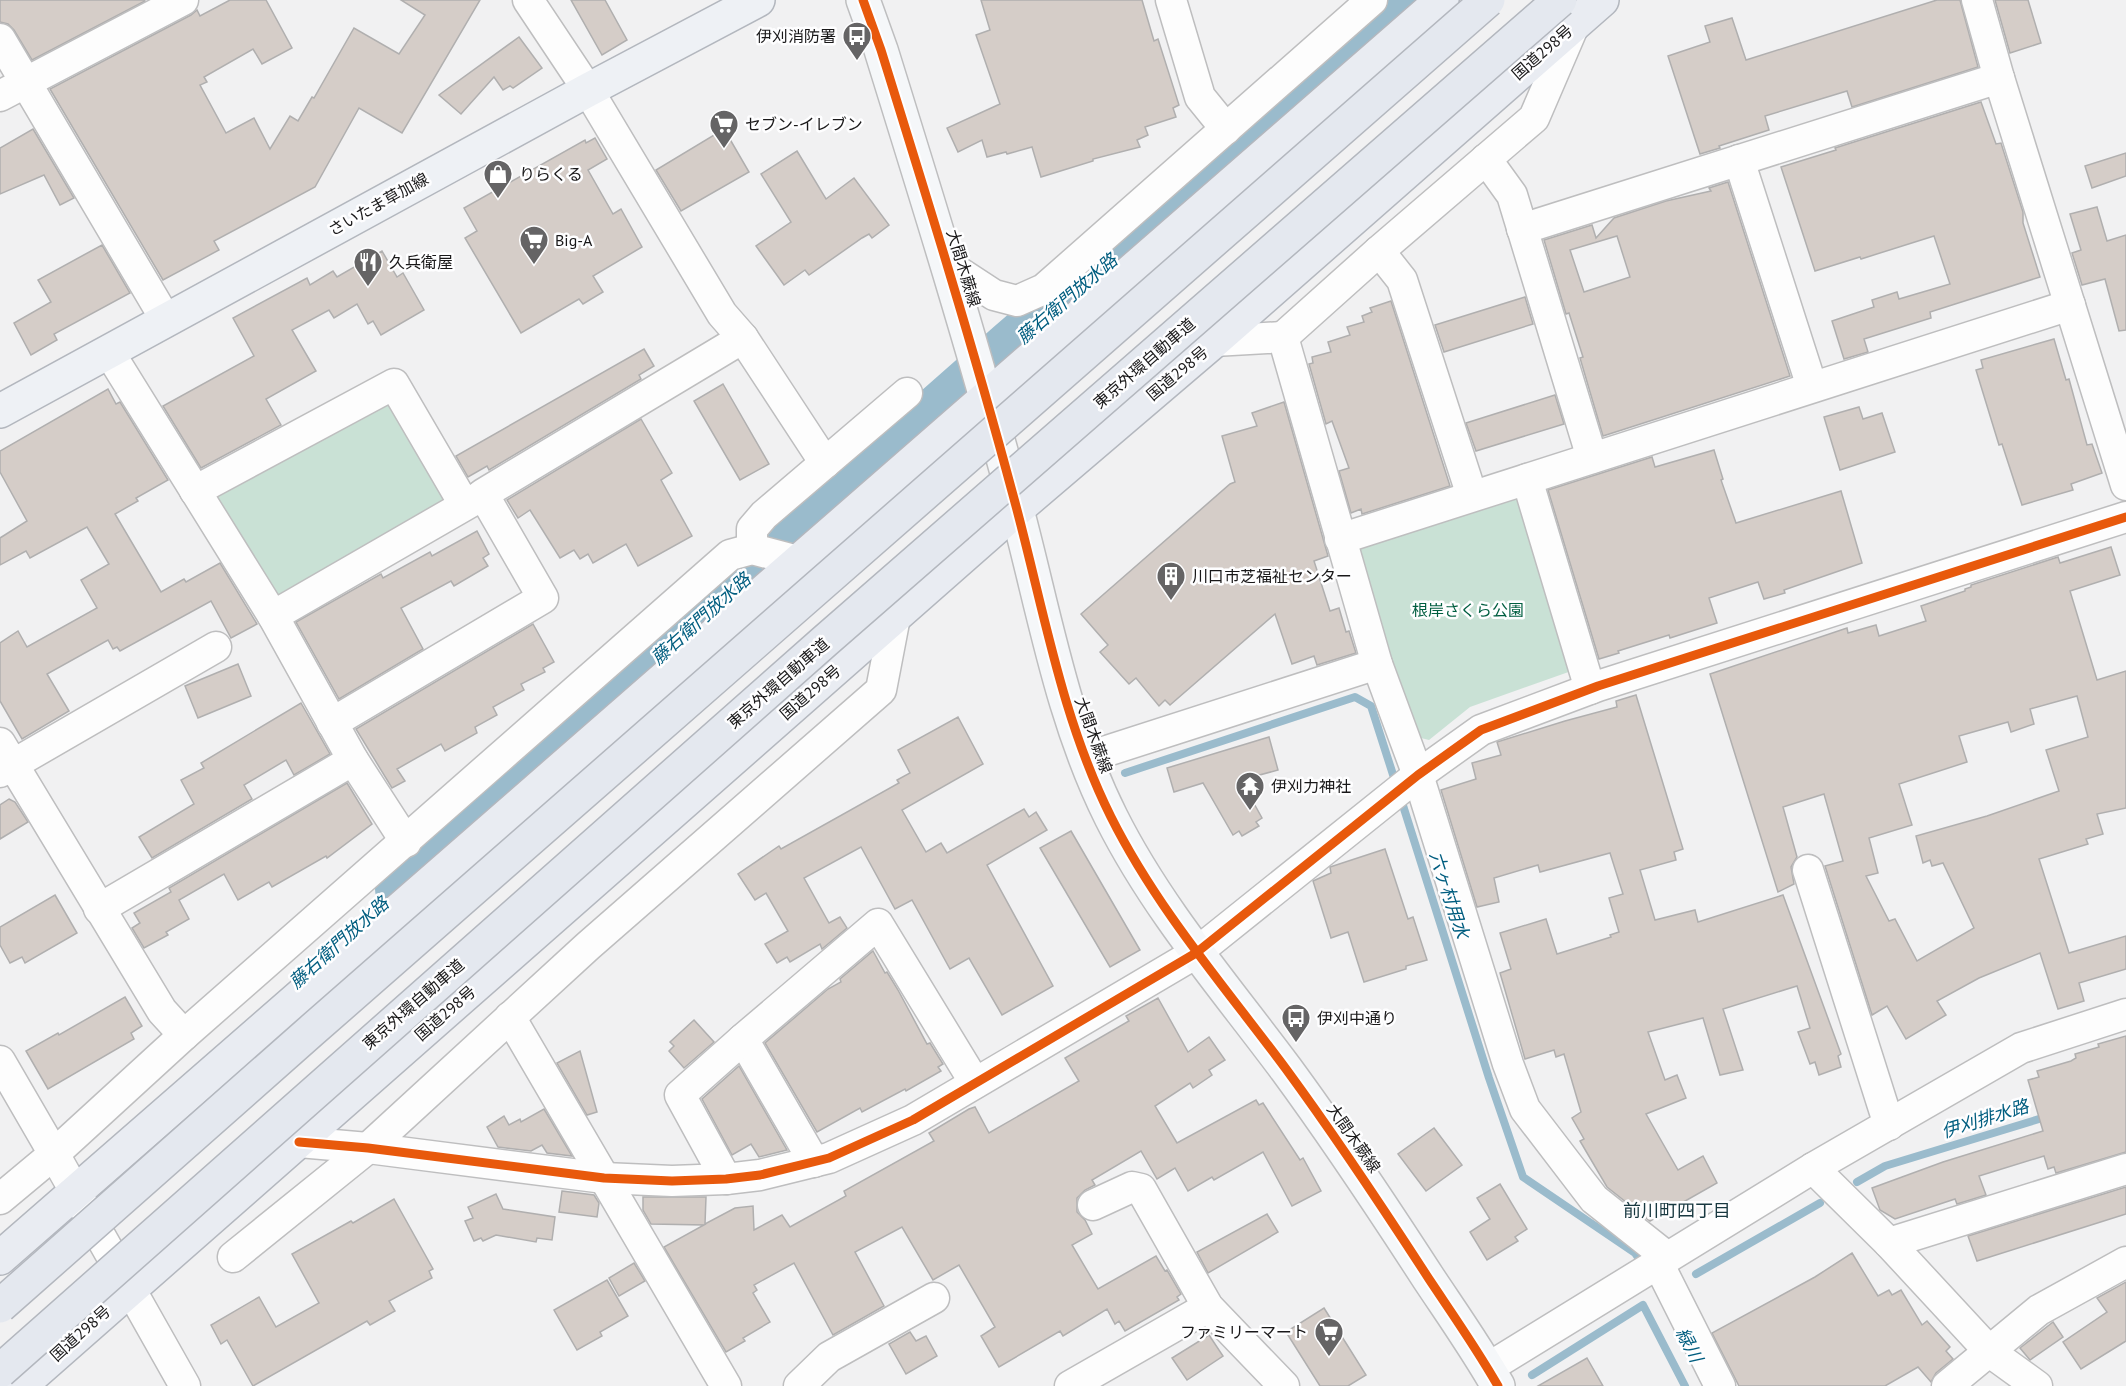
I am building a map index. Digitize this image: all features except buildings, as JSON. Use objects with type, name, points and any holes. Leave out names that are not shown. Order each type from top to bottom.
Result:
[{"type":"highway","points":[[0,1258],[1442,0]]},
{"type":"highway","points":[[0,1306],[1488,0]]},
{"type":"highway","name":"国道298号","points":[[19,1380],[129,1289],[299,1142],[1017,509],[1214,341],[1567,12],[1602,0]]},
{"type":"highway","name":"東京外環自動車道","points":[[19,1380],[825,641],[1567,12]]},
{"type":"main road","name":"さいたま草加線","points":[[0,411],[588,90],[758,0]]},
{"type":"main road","name":"大間木蕨線","points":[[864,0],[948,265],[987,398],[1068,712],[1111,817],[1132,856],[1196,952],[1248,1018],[1335,1137],[1491,1380]]},
{"type":"street","points":[[13,89],[183,0]]},
{"type":"street","points":[[528,0],[588,90],[722,314],[743,338],[825,464]]},
{"type":"street","points":[[1171,0],[1200,97],[1226,129]]},
{"type":"street","points":[[948,265],[994,295],[1017,301],[1044,289],[1372,0]]},
{"type":"street","points":[[1977,0],[1999,78],[2126,485]]},
{"type":"street","points":[[1214,341],[1282,337],[1534,118],[1567,12]]},
{"type":"street","points":[[0,39],[13,89],[166,320]]},
{"type":"street","points":[[1522,229],[1999,78]]},
{"type":"street","points":[[1486,159],[1512,195],[1592,458]]},
{"type":"street","points":[[1739,160],[1812,387]]},
{"type":"street","points":[[1379,251],[1402,280],[1472,496]]},
{"type":"street","points":[[1340,539],[2070,305]]},
{"type":"street","points":[[1282,337],[1377,664],[1418,776],[1508,1064],[1525,1109],[1594,1199],[1663,1260],[1720,1386]]},
{"type":"street","points":[[273,616],[743,338]]},
{"type":"street","points":[[109,352],[273,616],[332,723],[406,842]]},
{"type":"street","points":[[195,491],[394,384],[543,598],[332,723]]},
{"type":"street","points":[[752,549],[752,529],[764,515],[907,393]]},
{"type":"street","points":[[1527,479],[1590,689]]},
{"type":"street","points":[[299,1142],[368,1148],[604,1178],[672,1181],[760,1175],[814,1162],[857,1146],[913,1120],[1196,952],[1418,776],[1481,730],[1590,689],[2126,517]]},
{"type":"street","points":[[0,1199],[54,1154],[184,1035],[730,555],[752,549],[798,561]]},
{"type":"street","points":[[233,1257],[368,1148],[510,1017],[881,690],[895,616]]},
{"type":"street","points":[[184,1035],[162,1011],[4,760],[216,647]]},
{"type":"street","points":[[1085,758],[1377,664]]},
{"type":"street","points":[[99,909],[354,760]]},
{"type":"street","points":[[1808,870],[1889,1125]]},
{"type":"street","points":[[726,1179],[680,1095],[878,924],[975,1083]]},
{"type":"street","points":[[1491,1380],[1663,1260],[1830,1184],[1889,1125],[2021,1048],[2126,1014]]},
{"type":"street","points":[[510,1017],[726,1386]]},
{"type":"street","points":[[743,1039],[814,1162]]},
{"type":"street","points":[[0,1061],[185,1386]]},
{"type":"street","points":[[1889,1243],[2126,1169]]},
{"type":"street","points":[[1830,1184],[1889,1243],[1990,1352],[2037,1386]]},
{"type":"street","points":[[1093,1205],[1132,1187],[1141,1189],[1208,1308],[1284,1386]]},
{"type":"street","points":[[1947,1386],[2039,1310],[2126,1262]]},
{"type":"street","points":[[799,1386],[830,1357],[934,1298]]},
{"type":"street","points":[[1070,1386],[1208,1308]]},
{"type":"green space","points":[[393,401],[448,494],[445,503],[281,599],[272,599],[214,494]]},
{"type":"green space","name":"根岸さくら公園","points":[[1518,497],[1577,669],[1470,707],[1429,740],[1417,737],[1356,553],[1365,544]]},
{"type":"waterway","name":"藤右衛門放水路","points":[[400,889],[724,598],[1011,345],[1411,0]]},
{"type":"waterway","name":"六ヶ村用水","points":[[1125,773],[1355,697],[1371,706],[1396,784]]},
{"type":"waterway","name":"六ヶ村用水","points":[[1400,796],[1489,1078],[1523,1177],[1635,1253],[1644,1266]]},
{"type":"waterway","name":"伊刈排水路","points":[[1857,1182],[1885,1166],[2049,1116]]},
{"type":"waterway","name":"伊刈排水路","points":[[1696,1274],[1820,1203]]},
{"type":"waterway","name":"伊刈排水路","points":[[1532,1375],[1643,1305],[1685,1386]]},
{"type":"cycle path","points":[[863,0],[881,50],[982,383],[1065,699],[1093,778],[1111,817],[1149,884],[1323,1121],[1465,1332],[1498,1386]]},
{"type":"cycle path","points":[[299,1142],[368,1148],[604,1178],[672,1181],[760,1175],[829,1158],[913,1120],[1196,953],[1418,775],[1481,730],[1598,686],[2126,517]]},
{"type":"place","name":"伊刈消防署","points":[[857,62]]},
{"type":"place","name":"セブン-イレブン","points":[[724,150]]},
{"type":"place","name":"りらくる","points":[[498,200]]},
{"type":"place","name":"Big-A","points":[[534,266]]},
{"type":"place","name":"久兵衛屋","points":[[368,288]]},
{"type":"place","name":"川口市芝福祉センター","points":[[1171,602]]},
{"type":"place","name":"伊刈力神社","points":[[1250,812]]},
{"type":"place","name":"伊刈中通り","points":[[1296,1044]]},
{"type":"place","name":"ファミリーマート","points":[[1329,1358]]},
{"type":"district","name":"前川町四丁目","points":[[1677,1211]]},
{"type":"water label","name":"緑川","points":[[1689,1345]]}]
